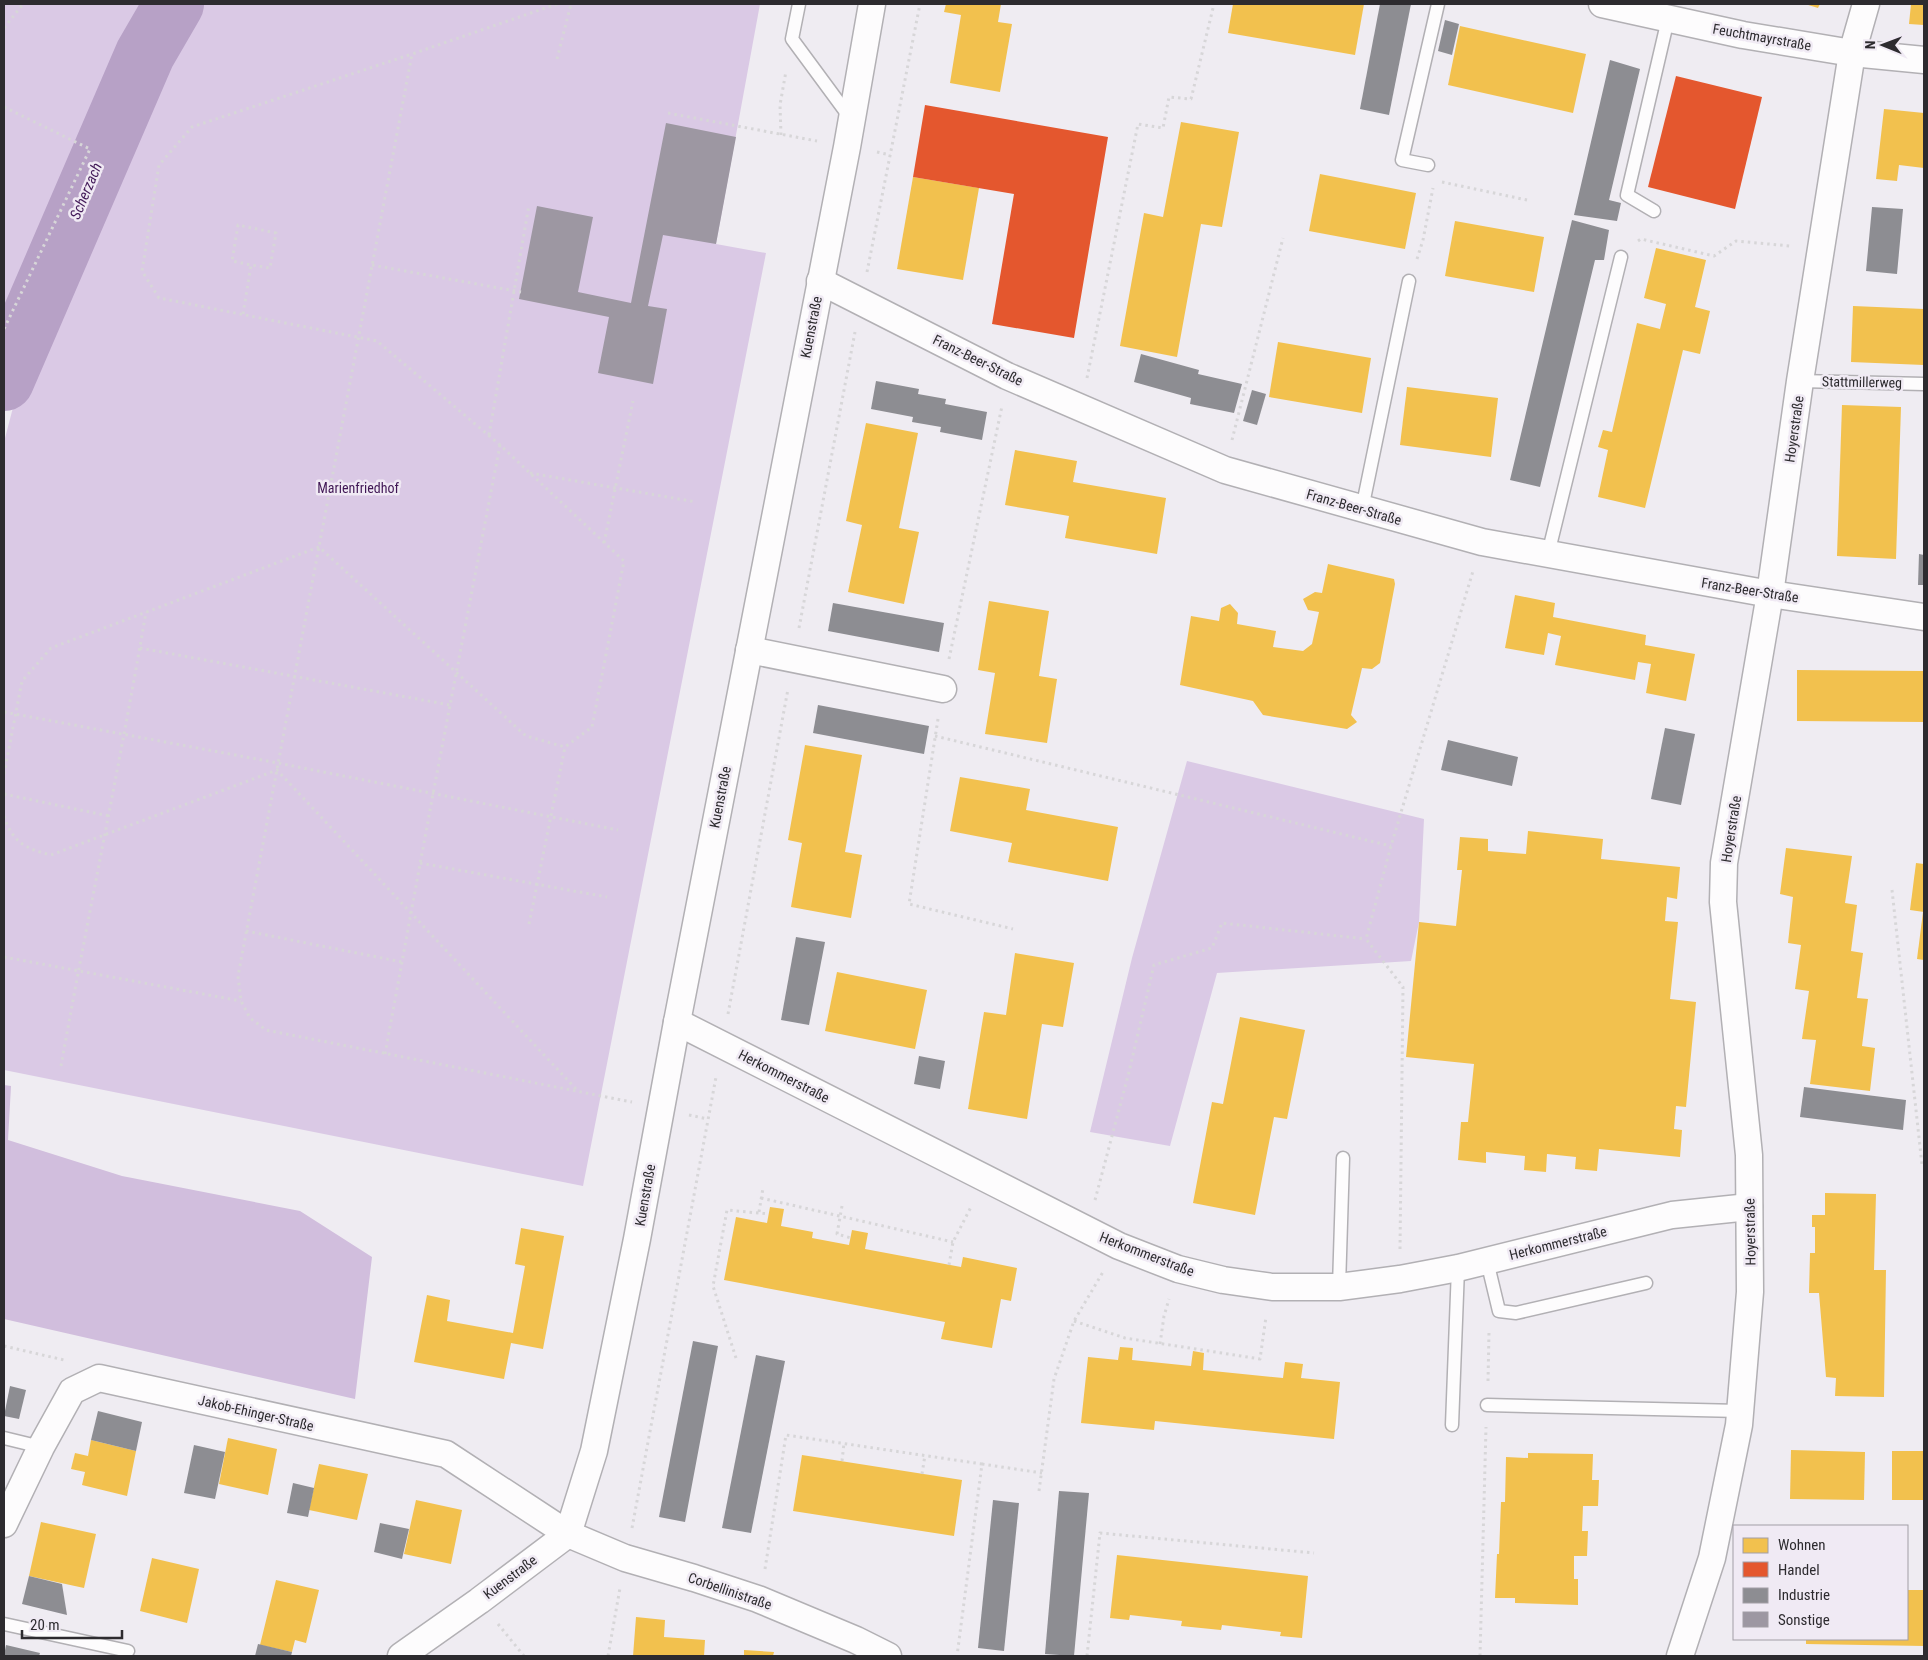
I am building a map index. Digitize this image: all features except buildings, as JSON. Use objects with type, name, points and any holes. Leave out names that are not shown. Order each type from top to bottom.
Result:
[{"type":"street","name":"Kuenstraße","points":[[401,1656],[479,1601],[568,1534],[594,1450],[637,1239],[677,1022],[847,147],[872,4]]},
{"type":"street","name":"Feuchtmayrstraße","points":[[1602,4],[1743,35],[1852,54],[1924,60]]},
{"type":"street","name":"Hoyerstraße","points":[[1680,1656],[1712,1558],[1739,1425],[1750,1292],[1749,1155],[1723,902],[1724,863],[1770,594],[1800,381],[1852,54],[1866,4]]},
{"type":"street","name":"Franz-Beer-Straße","points":[[820,281],[1007,376],[1225,470],[1482,542],[1770,594],[1924,617]]},
{"type":"street","points":[[749,650],[943,689]]},
{"type":"street","name":"Herkommerstraße","points":[[677,1022],[1118,1246],[1178,1269],[1223,1280],[1272,1287],[1339,1287],[1400,1280],[1458,1268],[1672,1215],[1749,1208]]},
{"type":"street","points":[[4,1524],[41,1447],[72,1392],[99,1378]]},
{"type":"street","name":"Jakob-Ehinger-Straße","points":[[99,1378],[446,1454],[568,1534]]},
{"type":"street","name":"Corbellinistraße","points":[[568,1534],[625,1558],[758,1599],[854,1648],[888,1656]]},
{"type":"lane","points":[[799,4],[792,39],[852,120]]},
{"type":"lane","points":[[1428,165],[1402,160],[1438,4]]},
{"type":"lane","points":[[1654,211],[1627,194],[1668,19]]},
{"type":"lane","points":[[1548,554],[1621,257]]},
{"type":"lane","points":[[1362,509],[1409,281]]},
{"type":"lane","name":"Stattmillerweg","points":[[1800,381],[1924,384]]},
{"type":"lane","points":[[1339,1287],[1343,1158]]},
{"type":"lane","points":[[1487,1261],[1499,1310],[1516,1313],[1646,1283]]},
{"type":"lane","points":[[1452,1425],[1458,1268]]},
{"type":"lane","points":[[1487,1405],[1740,1411]]},
{"type":"lane","points":[[4,1438],[41,1447]]},
{"type":"lane","points":[[4,1624],[128,1651]]},
{"type":"path","points":[[4,28],[23,4]]},
{"type":"path","points":[[530,924],[565,747],[592,726],[624,561],[500,445],[377,341],[159,298],[142,272],[159,165],[192,127],[557,4]]},
{"type":"path","points":[[557,59],[572,4]]},
{"type":"path","points":[[608,1656],[861,301],[920,4]]},
{"type":"path","points":[[1081,408],[1138,124],[1163,128],[1169,97],[1191,99],[1214,4]]},
{"type":"path","points":[[781,135],[780,105],[792,39]]},
{"type":"path","points":[[412,54],[246,931],[238,976],[240,1001],[250,1018],[266,1030],[600,1095]]},
{"type":"path","points":[[4,107],[90,148],[4,329]]},
{"type":"path","points":[[668,113],[890,155]]},
{"type":"path","points":[[1423,240],[1434,180],[1527,200]]},
{"type":"path","points":[[488,435],[529,205]]},
{"type":"path","points":[[238,226],[276,232],[270,268],[251,265],[232,261],[238,226]]},
{"type":"path","points":[[1225,470],[1283,238]]},
{"type":"path","points":[[1621,257],[1640,239],[1714,256],[1736,242],[1821,250]]},
{"type":"path","points":[[242,314],[251,265]]},
{"type":"path","points":[[372,265],[521,292]]},
{"type":"path","points":[[604,543],[633,401]]},
{"type":"path","points":[[385,1054],[432,794],[500,445]]},
{"type":"path","points":[[530,473],[696,502]]},
{"type":"path","points":[[1366,939],[1391,846],[1482,542]]},
{"type":"path","points":[[4,774],[22,681],[50,648],[319,547]]},
{"type":"path","points":[[319,547],[526,736],[565,747]]},
{"type":"path","points":[[60,1066],[106,835],[146,612]]},
{"type":"path","points":[[140,648],[450,705]]},
{"type":"path","points":[[4,712],[278,763],[618,830]]},
{"type":"path","points":[[935,736],[1391,846]]},
{"type":"path","points":[[4,816],[8,831],[29,849],[51,854],[277,770]]},
{"type":"path","points":[[277,770],[577,1090]]},
{"type":"path","points":[[4,794],[109,816]]},
{"type":"path","points":[[420,863],[607,897]]},
{"type":"path","points":[[1892,890],[1922,1165]]},
{"type":"path","points":[[1086,1230],[1129,1072],[1154,965],[1212,948],[1222,923],[1366,939],[1403,987],[1400,1280]]},
{"type":"path","points":[[246,931],[402,962]]},
{"type":"path","points":[[4,957],[240,1001]]},
{"type":"path","points":[[949,1265],[953,1242],[985,1178]]},
{"type":"path","points":[[758,1212],[763,1188]]},
{"type":"path","points":[[761,1198],[953,1242]]},
{"type":"path","points":[[842,1206],[837,1234],[851,1238]]},
{"type":"path","points":[[736,1358],[713,1286],[727,1210],[769,1214]]},
{"type":"path","points":[[1039,1491],[1054,1379],[1074,1322],[1118,1246]]},
{"type":"path","points":[[1160,1344],[1164,1316],[1178,1269]]},
{"type":"path","points":[[1074,1322],[1125,1338],[1260,1358],[1272,1287]]},
{"type":"path","points":[[1480,1656],[1489,1327]]},
{"type":"path","points":[[4,1346],[77,1363],[99,1378]]},
{"type":"path","points":[[758,1599],[765,1571],[786,1435],[1042,1473]]},
{"type":"path","points":[[842,1461],[844,1443]]},
{"type":"path","points":[[922,1474],[925,1455]]},
{"type":"path","points":[[957,1656],[982,1464]]},
{"type":"path","points":[[1087,1656],[1100,1533],[1314,1553]]},
{"type":"path","points":[[479,1601],[524,1656]]},
{"type":"green space","points":[[4,4],[145,4],[129,68],[4,329]]},
{"type":"green space","name":"Marienfriedhof","points":[[189,4],[760,4],[716,244],[766,253],[583,1186],[4,1070],[4,442],[33,331]]},
{"type":"green space","points":[[1187,761],[1424,819],[1419,922],[1411,961],[1217,973],[1170,1146],[1090,1132],[1132,958]]},
{"type":"shaded area","points":[[4,1085],[11,1086],[8,1140],[122,1176],[300,1211],[372,1257],[355,1399],[4,1319]]},
{"type":"waterway","name":"Scherzach","points":[[4,381],[145,54],[174,4]]}]
